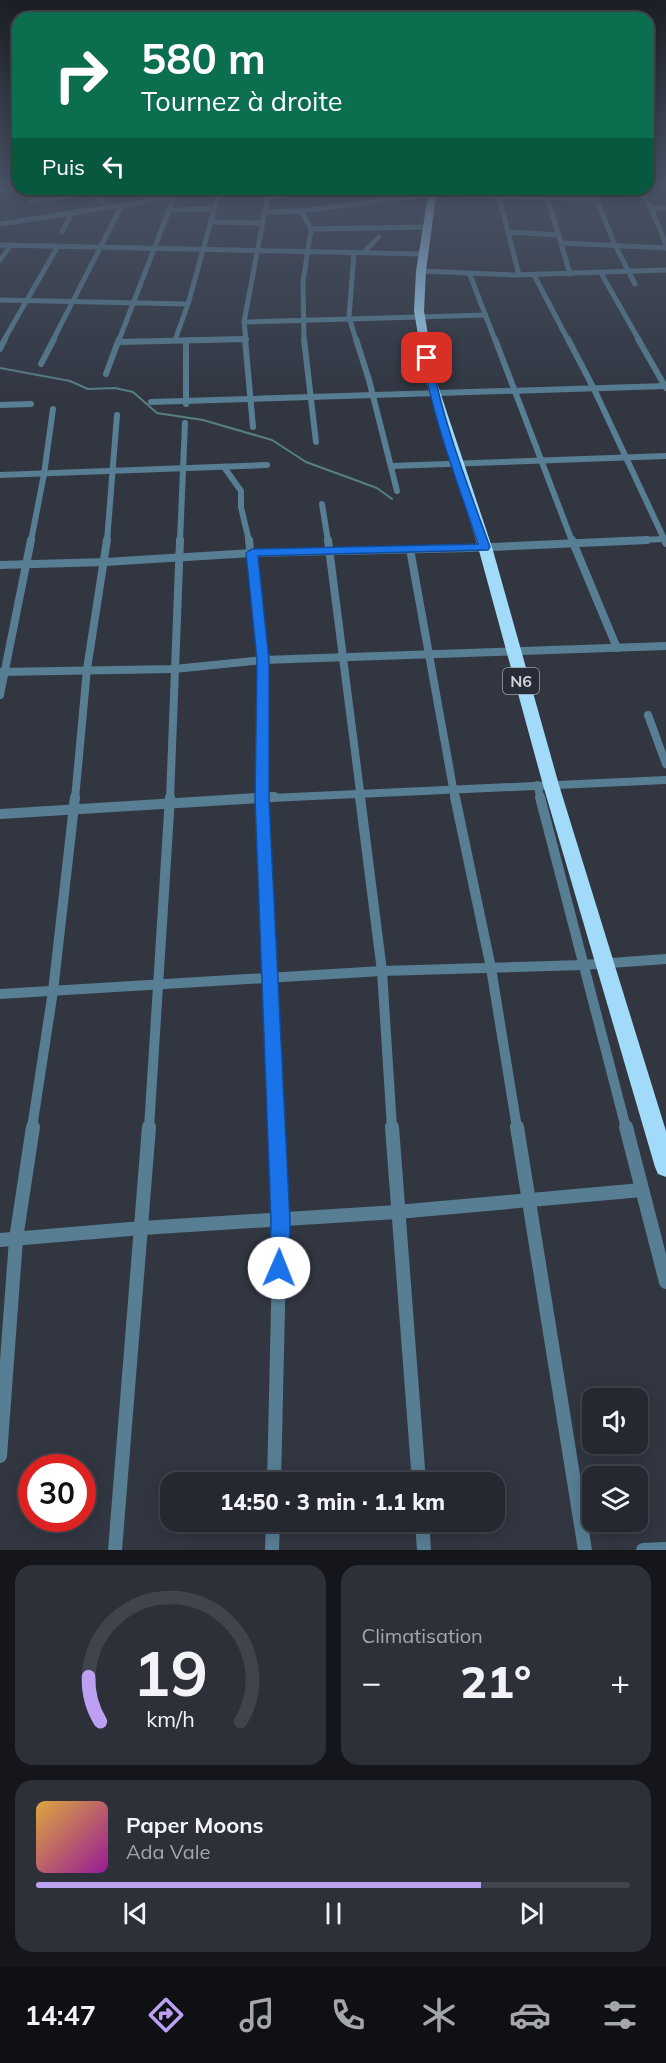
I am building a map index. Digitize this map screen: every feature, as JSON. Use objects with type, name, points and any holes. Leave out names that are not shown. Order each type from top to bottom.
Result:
[{"type":"highway","name":"N6","points":[[424,255],[420,271],[420,316],[435,394],[484,547],[513,653],[544,785],[607,963],[666,1167]]},
{"type":"street","points":[[0,349],[52,255]]},
{"type":"street","points":[[41,364],[98,255]]},
{"type":"street","points":[[106,374],[152,255]]},
{"type":"street","points":[[175,341],[188,304],[200,255]]},
{"type":"street","points":[[253,427],[244,322],[255,255]]},
{"type":"street","points":[[305,255],[301,319],[316,442]]},
{"type":"street","points":[[354,255],[349,317],[373,395],[397,491]]},
{"type":"street","points":[[514,255],[519,275]]},
{"type":"street","points":[[565,255],[570,274]]},
{"type":"street","points":[[620,255],[635,284]]},
{"type":"street","points":[[420,271],[470,275],[534,275],[666,270]]},
{"type":"street","points":[[151,402],[186,404],[251,398],[666,386],[601,273]]},
{"type":"street","points":[[470,275],[573,543],[617,648]]},
{"type":"street","points":[[0,565],[105,562],[252,553],[665,540],[594,389],[534,275]]},
{"type":"street","points":[[0,300],[188,304]]},
{"type":"street","points":[[244,322],[349,317],[485,315]]},
{"type":"street","points":[[119,342],[246,339]]},
{"type":"street","points":[[186,341],[186,404]]},
{"type":"street","points":[[0,405],[32,404]]},
{"type":"street","points":[[0,694],[2,672],[44,474],[53,409]]},
{"type":"street","points":[[0,1456],[16,1239],[53,991],[74,810],[87,669],[105,562],[117,415]]},
{"type":"street","points":[[114,1550],[142,1228],[159,985],[170,804],[184,423]]},
{"type":"street","points":[[391,466],[666,456]]},
{"type":"street","points":[[0,475],[267,465]]},
{"type":"street","points":[[224,467],[241,491],[241,507],[252,553],[263,660],[262,799],[280,1221],[274,1472]]},
{"type":"street","points":[[322,504],[330,551],[382,971],[397,1212],[418,1472]]},
{"type":"street","points":[[410,549],[453,788],[491,968],[585,1550]]},
{"type":"street","points":[[2,672],[174,669],[263,660],[666,646]]},
{"type":"street","points":[[648,715],[666,764]]},
{"type":"street","points":[[0,814],[359,792],[666,780]]},
{"type":"street","points":[[544,785],[584,965],[666,1282]]},
{"type":"street","points":[[0,994],[382,971],[584,965],[666,959]]},
{"type":"street","points":[[0,1240],[142,1228],[397,1212],[642,1190]]},
{"type":"street","points":[[272,1550],[273,1532]]},
{"type":"street","points":[[423,1532],[424,1550]]},
{"type":"street","points":[[643,1550],[666,1549]]},
{"type":"waterway","points":[[0,368],[70,381],[88,389],[115,388],[133,392],[157,413],[203,420],[272,440],[306,462],[377,488],[392,499]]},
{"type":"route","points":[[279,1268],[280,1221],[262,799],[263,660],[252,553],[484,547],[430,377],[427,358]]}]
